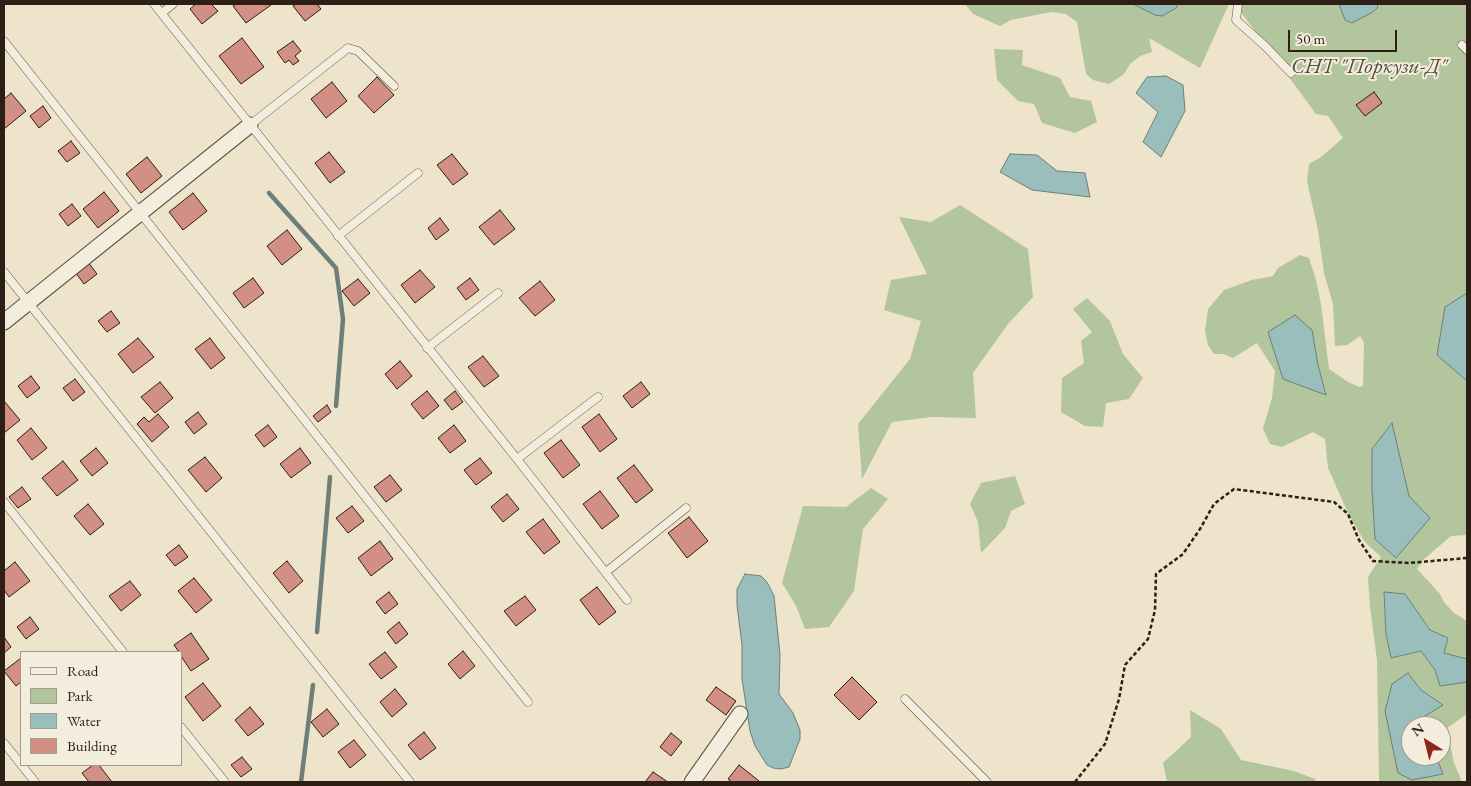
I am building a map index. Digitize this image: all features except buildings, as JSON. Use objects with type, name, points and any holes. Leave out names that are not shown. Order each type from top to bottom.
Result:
[{"type":"street","points":[[4,322],[250,125]]},
{"type":"street","points":[[692,782],[740,714]]},
{"type":"lane","points":[[154,4],[627,600]]},
{"type":"lane","points":[[162,13],[174,4]]},
{"type":"lane","points":[[1238,4],[1236,20],[1265,46],[1290,73]]},
{"type":"lane","points":[[4,41],[528,702]]},
{"type":"lane","points":[[250,125],[348,48],[358,51],[394,86]]},
{"type":"lane","points":[[338,236],[418,173]]},
{"type":"lane","points":[[4,272],[410,782]]},
{"type":"lane","points":[[427,348],[498,292]]},
{"type":"lane","points":[[517,459],[598,397]]},
{"type":"lane","points":[[4,502],[121,651]]},
{"type":"lane","points":[[606,572],[686,508]]},
{"type":"lane","points":[[905,699],[987,782]]},
{"type":"lane","points":[[182,728],[225,782]]},
{"type":"lane","points":[[4,743],[20,763]]},
{"type":"lane","points":[[22,766],[35,782]]},
{"type":"path","points":[[1075,782],[1105,744],[1119,698],[1125,665],[1148,639],[1155,610],[1156,574],[1183,554],[1214,504],[1234,489],[1334,502],[1348,514],[1359,540],[1373,561],[1409,563],[1467,558]]},
{"type":"green space","points":[[965,4],[1229,4],[1200,68],[1149,38],[1152,52],[1140,56],[1130,64],[1124,74],[1109,84],[1093,80],[1086,74],[1077,22],[1066,14],[1051,12],[1011,20],[1000,26],[973,14]]},
{"type":"green space","name":"СНТ \"Поркузи-Д\"","points":[[1235,4],[1467,4],[1467,535],[1451,536],[1423,560],[1417,569],[1440,594],[1444,602],[1454,613],[1467,621],[1467,660],[1444,653],[1448,638],[1430,630],[1405,594],[1384,593],[1386,634],[1391,658],[1421,651],[1435,670],[1440,686],[1467,682],[1467,714],[1451,725],[1451,716],[1425,716],[1443,705],[1421,690],[1408,673],[1404,716],[1401,716],[1398,773],[1443,774],[1440,766],[1451,766],[1451,748],[1454,763],[1462,782],[1379,782],[1377,660],[1368,577],[1381,557],[1364,541],[1348,513],[1328,468],[1325,439],[1313,432],[1282,447],[1270,444],[1263,429],[1272,398],[1275,371],[1257,343],[1233,358],[1223,354],[1214,354],[1208,345],[1205,331],[1208,309],[1224,290],[1252,280],[1273,276],[1278,268],[1300,255],[1309,258],[1321,304],[1329,369],[1348,382],[1359,387],[1363,386],[1364,343],[1360,336],[1347,345],[1335,346],[1333,304],[1324,273],[1318,230],[1307,181],[1309,164],[1321,157],[1343,138],[1328,116],[1316,114]],"holes":[[[1295,316],[1318,365],[1325,394]],[[1392,424],[1409,496],[1372,449]]]},
{"type":"green space","points":[[994,49],[1023,50],[1022,65],[1060,78],[1070,97],[1091,101],[1097,122],[1075,133],[1042,123],[1034,104],[1018,101],[997,80]]},
{"type":"green space","points":[[960,205],[1028,249],[1033,297],[1008,324],[973,373],[976,418],[932,417],[892,422],[862,479],[858,424],[910,359],[921,321],[884,310],[891,280],[927,274],[899,217],[931,222]]},
{"type":"green space","points":[[1087,298],[1110,321],[1123,354],[1143,378],[1129,399],[1106,403],[1103,427],[1085,426],[1061,412],[1062,378],[1084,363],[1081,341],[1092,332],[1073,309]]},
{"type":"green space","points":[[1015,476],[1025,504],[1011,511],[1005,528],[981,553],[978,522],[970,504],[981,483]]},
{"type":"green space","points":[[871,488],[888,499],[863,529],[854,591],[829,627],[805,629],[796,606],[782,583],[803,506],[846,507]]},
{"type":"green space","points":[[1190,710],[1221,729],[1241,760],[1294,771],[1315,779],[1316,782],[1167,782],[1163,763],[1191,737]]},
{"type":"water","points":[[1133,4],[1178,4],[1176,8],[1162,16],[1155,15]]},
{"type":"water","points":[[1339,4],[1377,4],[1378,7],[1373,12],[1352,23],[1345,20]]},
{"type":"water","points":[[1166,76],[1183,85],[1185,111],[1161,157],[1143,142],[1158,112],[1136,93],[1147,77]]},
{"type":"water","points":[[1010,154],[1037,155],[1057,171],[1085,173],[1090,197],[1032,190],[1000,172]]},
{"type":"water","points":[[1467,293],[1467,381],[1437,355],[1445,307]]},
{"type":"water","points":[[1295,315],[1312,330],[1318,365],[1326,395],[1283,379],[1268,332]]},
{"type":"water","points":[[1392,423],[1409,496],[1430,518],[1396,558],[1375,539],[1372,490],[1372,449]]},
{"type":"water","points":[[745,574],[761,576],[767,582],[774,596],[780,655],[779,694],[793,713],[800,730],[800,739],[789,767],[781,769],[767,765],[755,746],[750,731],[742,679],[742,645],[737,605],[737,589]]},
{"type":"water","points":[[1384,592],[1405,594],[1430,630],[1448,638],[1444,653],[1467,659],[1467,682],[1440,686],[1435,670],[1421,651],[1391,658],[1386,634]]},
{"type":"water","points":[[1408,673],[1421,690],[1443,705],[1425,716],[1401,716],[1401,766],[1440,766],[1443,774],[1412,780],[1398,773],[1385,711],[1392,684]]},
{"type":"waterway","points":[[269,193],[336,268],[343,319],[336,406]]},
{"type":"waterway","points":[[317,632],[330,477]]},
{"type":"waterway","points":[[301,782],[313,685]]}]
